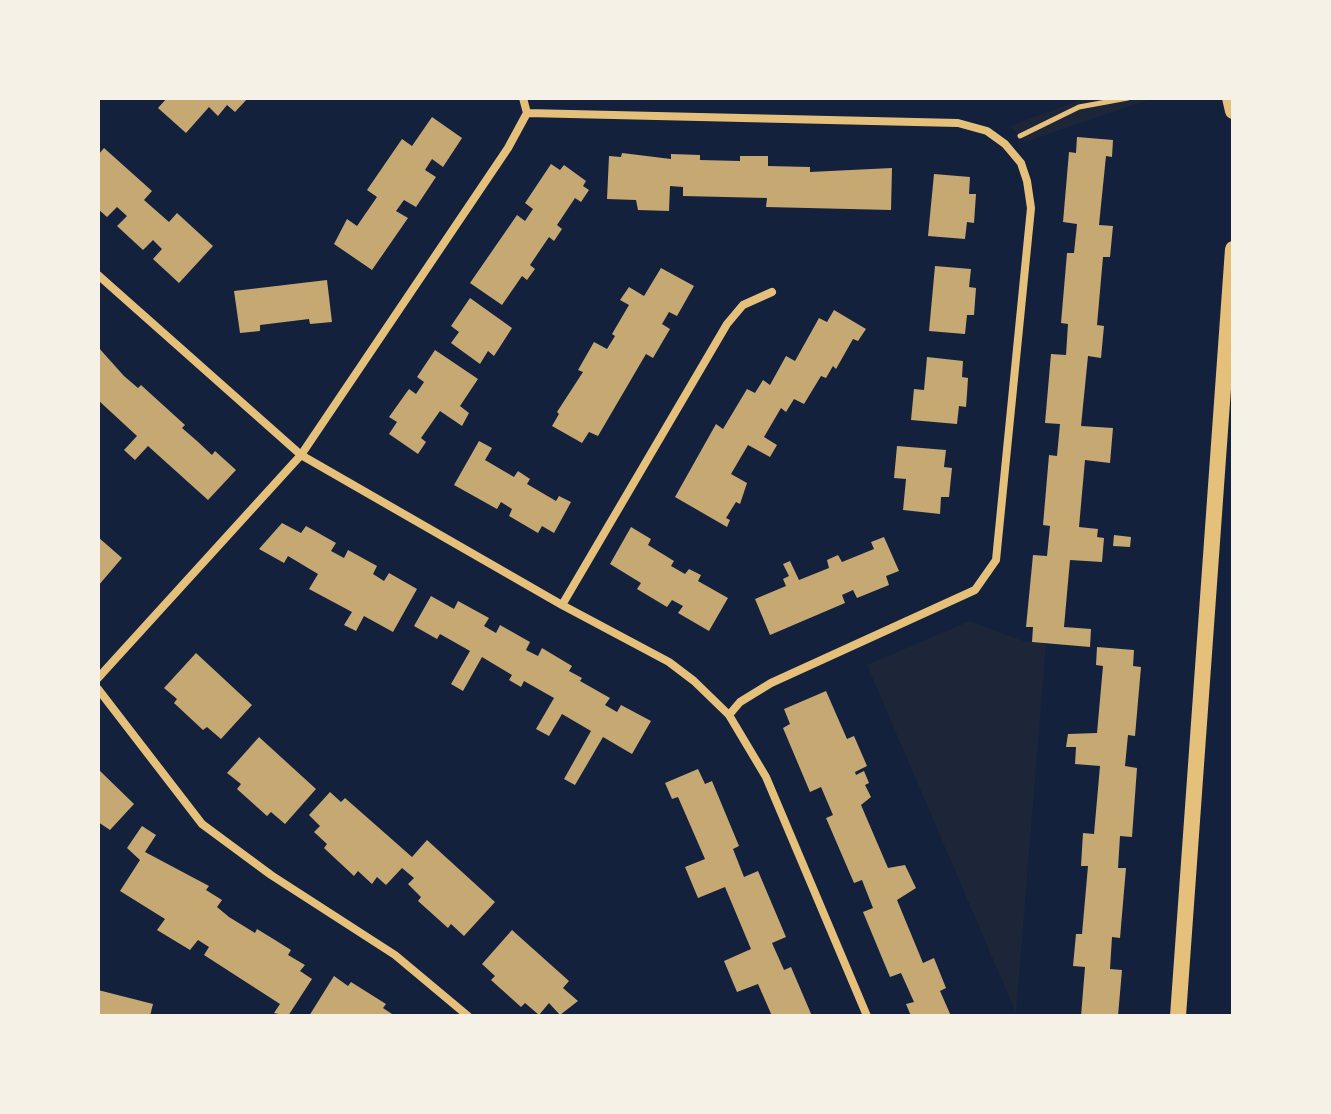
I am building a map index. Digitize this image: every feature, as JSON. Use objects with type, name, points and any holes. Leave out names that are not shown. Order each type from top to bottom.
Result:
[{"type":"main road","points":[[1230,98],[1233,111]]},
{"type":"main road","points":[[1178,1016],[1233,249]]},
{"type":"street","points":[[98,678],[301,455],[508,148],[527,113],[523,98]]},
{"type":"street","points":[[527,113],[958,123],[987,131],[1005,144],[1021,163],[1031,208],[996,560],[975,590],[771,683],[740,702],[729,715]]},
{"type":"street","points":[[98,275],[301,455],[562,605],[669,662],[729,715],[766,777],[867,1016]]},
{"type":"street","points":[[562,605],[727,324],[743,305],[772,292]]},
{"type":"street","points":[[98,689],[202,824],[271,875],[395,955],[468,1016]]},
{"type":"path","points":[[1005,144],[1079,107],[1128,98]]},
{"type":"shaded area","points":[[1085,98],[1154,98],[1025,142],[1010,126]]},
{"type":"shaded area","points":[[970,621],[1023,641],[1046,644],[1016,1013],[867,665]]},
{"type":"building","points":[[167,98],[248,98],[235,112],[227,105],[218,116],[209,107],[186,133],[158,108]]},
{"type":"building","points":[[432,117],[462,138],[443,167],[432,159],[425,170],[436,177],[416,207],[404,200],[396,211],[408,218],[372,270],[334,244],[347,219],[357,226],[377,197],[367,190],[402,139],[412,146]]},
{"type":"building","points":[[1077,137],[1113,140],[1112,157],[1106,156],[1099,225],[1113,226],[1110,257],[1103,257],[1097,325],[1104,326],[1101,358],[1088,356],[1081,426],[1113,428],[1110,463],[1085,460],[1079,527],[1098,529],[1097,537],[1104,538],[1102,562],[1070,560],[1064,627],[1091,629],[1090,647],[1032,642],[1033,627],[1026,627],[1033,555],[1047,556],[1050,526],[1043,525],[1049,455],[1057,456],[1060,424],[1045,423],[1051,354],[1066,355],[1068,324],[1061,323],[1067,253],[1074,253],[1077,224],[1063,222],[1069,152],[1076,153]]},
{"type":"building","points":[[104,148],[152,191],[144,200],[169,222],[177,213],[213,246],[179,283],[153,259],[162,249],[153,240],[143,250],[117,226],[127,216],[117,207],[107,217],[98,209],[98,155]]},
{"type":"building","points":[[622,153],[671,159],[671,154],[700,155],[700,160],[740,161],[740,156],[768,156],[768,166],[810,167],[810,172],[892,168],[891,210],[766,207],[767,198],[683,196],[683,187],[670,186],[669,211],[638,210],[636,200],[607,199],[609,156],[621,157]]},
{"type":"building","points":[[551,164],[560,170],[564,165],[586,181],[583,186],[589,190],[581,202],[575,198],[557,225],[562,229],[554,241],[549,237],[530,265],[535,269],[527,280],[522,276],[502,305],[470,283],[517,215],[525,221],[533,209],[525,203]]},
{"type":"building","points":[[934,174],[970,177],[969,194],[976,194],[974,223],[967,222],[965,239],[928,236]]},
{"type":"building","points":[[935,266],[971,269],[969,287],[976,288],[974,315],[967,315],[965,334],[929,331]]},
{"type":"building","points":[[661,268],[694,286],[677,316],[669,312],[662,324],[670,329],[653,358],[646,354],[598,436],[589,432],[582,443],[552,426],[559,414],[557,412],[583,372],[578,370],[594,342],[607,349],[615,336],[612,334],[629,305],[620,300],[629,287],[644,296]]},
{"type":"building","points":[[327,280],[332,322],[310,324],[309,319],[260,325],[260,331],[240,333],[234,291]]},
{"type":"building","points":[[470,298],[512,328],[494,356],[488,351],[480,364],[451,343],[459,332],[451,326]]},
{"type":"building","points":[[834,310],[866,329],[858,341],[853,339],[836,369],[833,366],[826,378],[821,376],[804,404],[794,399],[786,412],[781,408],[764,437],[777,445],[770,457],[748,445],[731,474],[747,483],[740,504],[736,502],[726,518],[730,520],[727,527],[675,497],[716,424],[723,429],[747,389],[755,393],[763,380],[770,385],[786,356],[795,361],[819,318],[827,322]]},
{"type":"building","points":[[98,347],[124,376],[138,388],[141,385],[185,425],[182,428],[212,455],[215,451],[236,470],[208,500],[148,446],[135,460],[124,450],[137,436],[98,400]]},
{"type":"building","points":[[435,350],[478,379],[460,406],[469,413],[462,426],[440,411],[421,438],[426,442],[418,454],[389,434],[397,422],[389,417],[409,389],[416,394],[424,382],[417,377]]},
{"type":"building","points":[[927,357],[963,361],[962,377],[968,378],[966,407],[959,406],[957,424],[911,420],[914,389],[924,390]]},
{"type":"building","points":[[479,441],[492,448],[485,460],[514,477],[518,471],[530,479],[527,484],[556,501],[559,496],[571,502],[554,533],[542,526],[538,533],[509,516],[512,509],[501,502],[497,509],[454,485]]},
{"type":"building","points":[[897,446],[946,450],[944,467],[952,468],[949,497],[941,497],[940,514],[903,510],[906,479],[894,478]]},
{"type":"building","points":[[282,523],[301,533],[306,526],[336,543],[331,551],[344,558],[348,550],[377,566],[373,574],[384,581],[389,573],[417,589],[393,632],[364,616],[356,631],[344,625],[352,612],[309,589],[318,574],[288,556],[284,563],[259,549]]},
{"type":"building","points":[[631,527],[651,539],[648,545],[674,561],[671,566],[685,574],[689,569],[701,575],[698,581],[728,598],[709,631],[678,613],[683,606],[672,600],[667,607],[637,589],[641,583],[610,564]]},
{"type":"building","points":[[1114,535],[1131,537],[1130,547],[1113,546]]},
{"type":"building","points":[[98,537],[122,558],[98,586]]},
{"type":"building","points":[[884,537],[899,571],[886,576],[889,585],[857,598],[853,590],[842,595],[845,603],[770,635],[755,599],[786,586],[783,579],[789,576],[783,564],[790,561],[799,580],[829,568],[827,560],[838,555],[842,562],[874,549],[871,542]]},
{"type":"building","points":[[431,596],[454,609],[458,601],[489,618],[484,626],[496,633],[500,625],[530,642],[526,650],[538,656],[542,648],[572,666],[569,671],[582,678],[580,681],[610,698],[605,705],[617,712],[621,705],[651,721],[632,754],[603,737],[575,785],[564,779],[591,731],[562,714],[549,736],[536,729],[554,698],[524,681],[521,687],[509,680],[512,675],[482,657],[463,691],[451,684],[470,651],[440,634],[437,639],[414,626]]},
{"type":"building","points":[[1097,647],[1134,650],[1133,666],[1141,667],[1135,736],[1128,735],[1125,766],[1137,768],[1132,837],[1120,836],[1118,868],[1126,868],[1120,938],[1112,937],[1110,969],[1122,970],[1118,1016],[1081,1016],[1085,967],[1073,966],[1076,934],[1082,934],[1088,866],[1081,866],[1083,833],[1094,834],[1100,766],[1075,764],[1076,747],[1066,747],[1068,734],[1097,733],[1103,666],[1096,665]]},
{"type":"building","points":[[196,653],[252,705],[221,739],[207,727],[203,730],[174,703],[177,699],[164,688]]},
{"type":"building","points":[[826,691],[847,739],[854,736],[867,766],[855,772],[856,775],[864,771],[869,783],[865,785],[871,797],[861,805],[888,868],[905,865],[916,888],[897,900],[923,963],[934,958],[946,988],[940,991],[951,1016],[911,1016],[906,1004],[914,1002],[901,973],[890,977],[863,912],[873,908],[862,880],[854,883],[826,818],[833,815],[821,787],[810,792],[783,728],[790,724],[784,709]]},
{"type":"building","points":[[259,737],[316,789],[285,824],[271,812],[267,816],[237,789],[241,784],[227,773]]},
{"type":"building","points":[[98,769],[134,804],[110,830],[98,822]]},
{"type":"building","points":[[698,769],[705,784],[712,781],[739,846],[733,849],[744,877],[758,871],[786,937],[772,943],[784,970],[791,967],[812,1016],[772,1016],[758,984],[737,992],[724,961],[751,949],[725,887],[698,898],[685,867],[705,859],[678,797],[672,799],[665,783]]},
{"type":"building","points":[[330,792],[341,802],[345,798],[412,857],[427,840],[495,902],[464,936],[451,924],[448,928],[418,901],[421,897],[408,884],[414,878],[402,868],[386,885],[377,877],[372,884],[358,871],[354,876],[324,848],[327,844],[314,832],[320,826],[309,815]]},
{"type":"building","points":[[142,826],[156,835],[145,852],[209,886],[206,890],[222,900],[217,907],[229,917],[255,933],[257,929],[291,950],[288,955],[305,965],[300,971],[312,979],[288,1016],[274,1013],[280,1004],[204,955],[209,947],[198,940],[190,950],[157,930],[165,919],[120,891],[140,860],[127,848]]},
{"type":"building","points":[[512,930],[569,981],[563,988],[578,1001],[560,1015],[549,1003],[539,1015],[525,1003],[521,1007],[491,980],[495,976],[482,964]]},
{"type":"building","points":[[334,976],[348,986],[351,982],[386,1004],[383,1008],[395,1016],[309,1016]]},
{"type":"building","points":[[98,990],[153,1004],[150,1016],[98,1016]]}]
